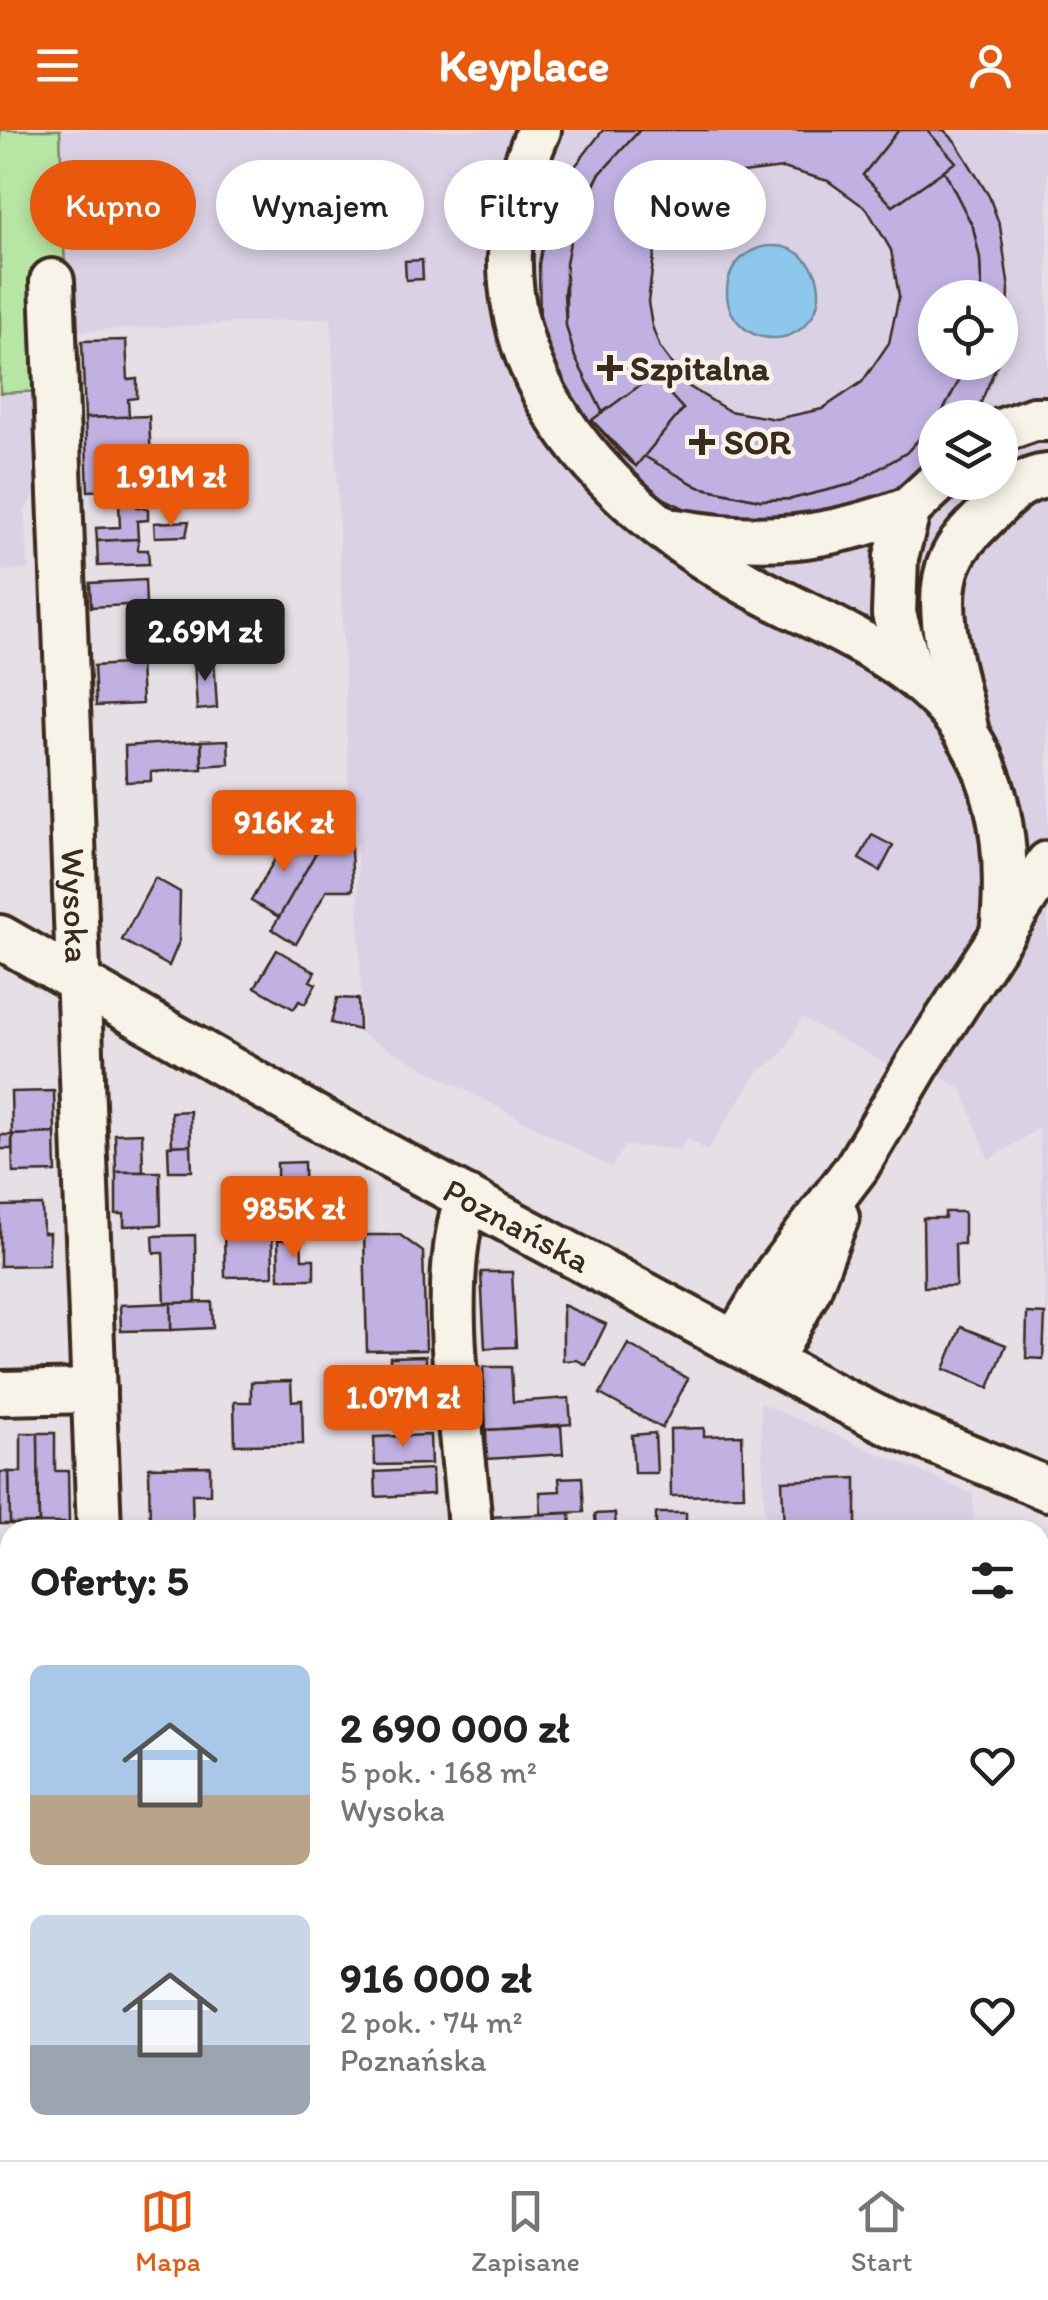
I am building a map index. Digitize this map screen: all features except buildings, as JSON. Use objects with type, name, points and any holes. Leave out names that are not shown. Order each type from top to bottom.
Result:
[{"type":"street","points":[[540,130],[521,180],[510,231],[509,277],[522,341],[536,378],[564,429],[601,472],[666,530],[724,570],[876,651],[938,697],[967,733],[988,778],[1002,829],[1006,882],[1002,934]]},
{"type":"street","name":"Wysoka","points":[[52,281],[98,1520]]},
{"type":"street","points":[[1018,425],[1048,419]]},
{"type":"street","points":[[967,733],[946,626],[945,577],[962,541],[987,515],[1026,481],[1048,476]]},
{"type":"street","points":[[666,530],[744,540],[804,538],[864,526],[918,499]]},
{"type":"street","points":[[912,675],[898,632],[893,596],[896,557],[922,500]]},
{"type":"street","points":[[752,1351],[809,1289],[857,1167],[919,1062],[1048,863]]},
{"type":"street","name":"Poznańska","points":[[0,937],[310,1114],[889,1424],[1048,1489]]},
{"type":"street","points":[[466,1198],[459,1226],[454,1290],[469,1520]]},
{"type":"street","points":[[0,1394],[94,1391]]},
{"type":"shaded area","points":[[60,130],[1048,130],[1048,1361],[1039,1128],[989,1160],[962,1090],[903,1054],[893,1067],[802,1018],[781,1056],[758,1072],[707,1151],[687,1138],[680,1149],[624,1146],[612,1168],[362,1035],[356,813],[349,798],[331,318],[68,332],[65,250],[196,250],[196,160],[61,160]]},
{"type":"shaded area","points":[[43,391],[46,473],[25,510],[28,570],[0,571],[0,393]]},
{"type":"shaded area","points":[[760,1403],[973,1494],[974,1520],[765,1520]]},
{"type":"green space","points":[[0,130],[60,130],[61,160],[30,160],[30,250],[64,250],[65,272],[43,391],[0,393]]},
{"type":"water","points":[[773,246],[791,249],[806,259],[818,283],[816,310],[806,325],[791,335],[755,335],[740,325],[730,310],[730,274],[740,259],[753,250]]},
{"type":"place","name":"Szpitalna","points":[[610,368]]},
{"type":"place","name":"SOR","points":[[702,442]]}]
